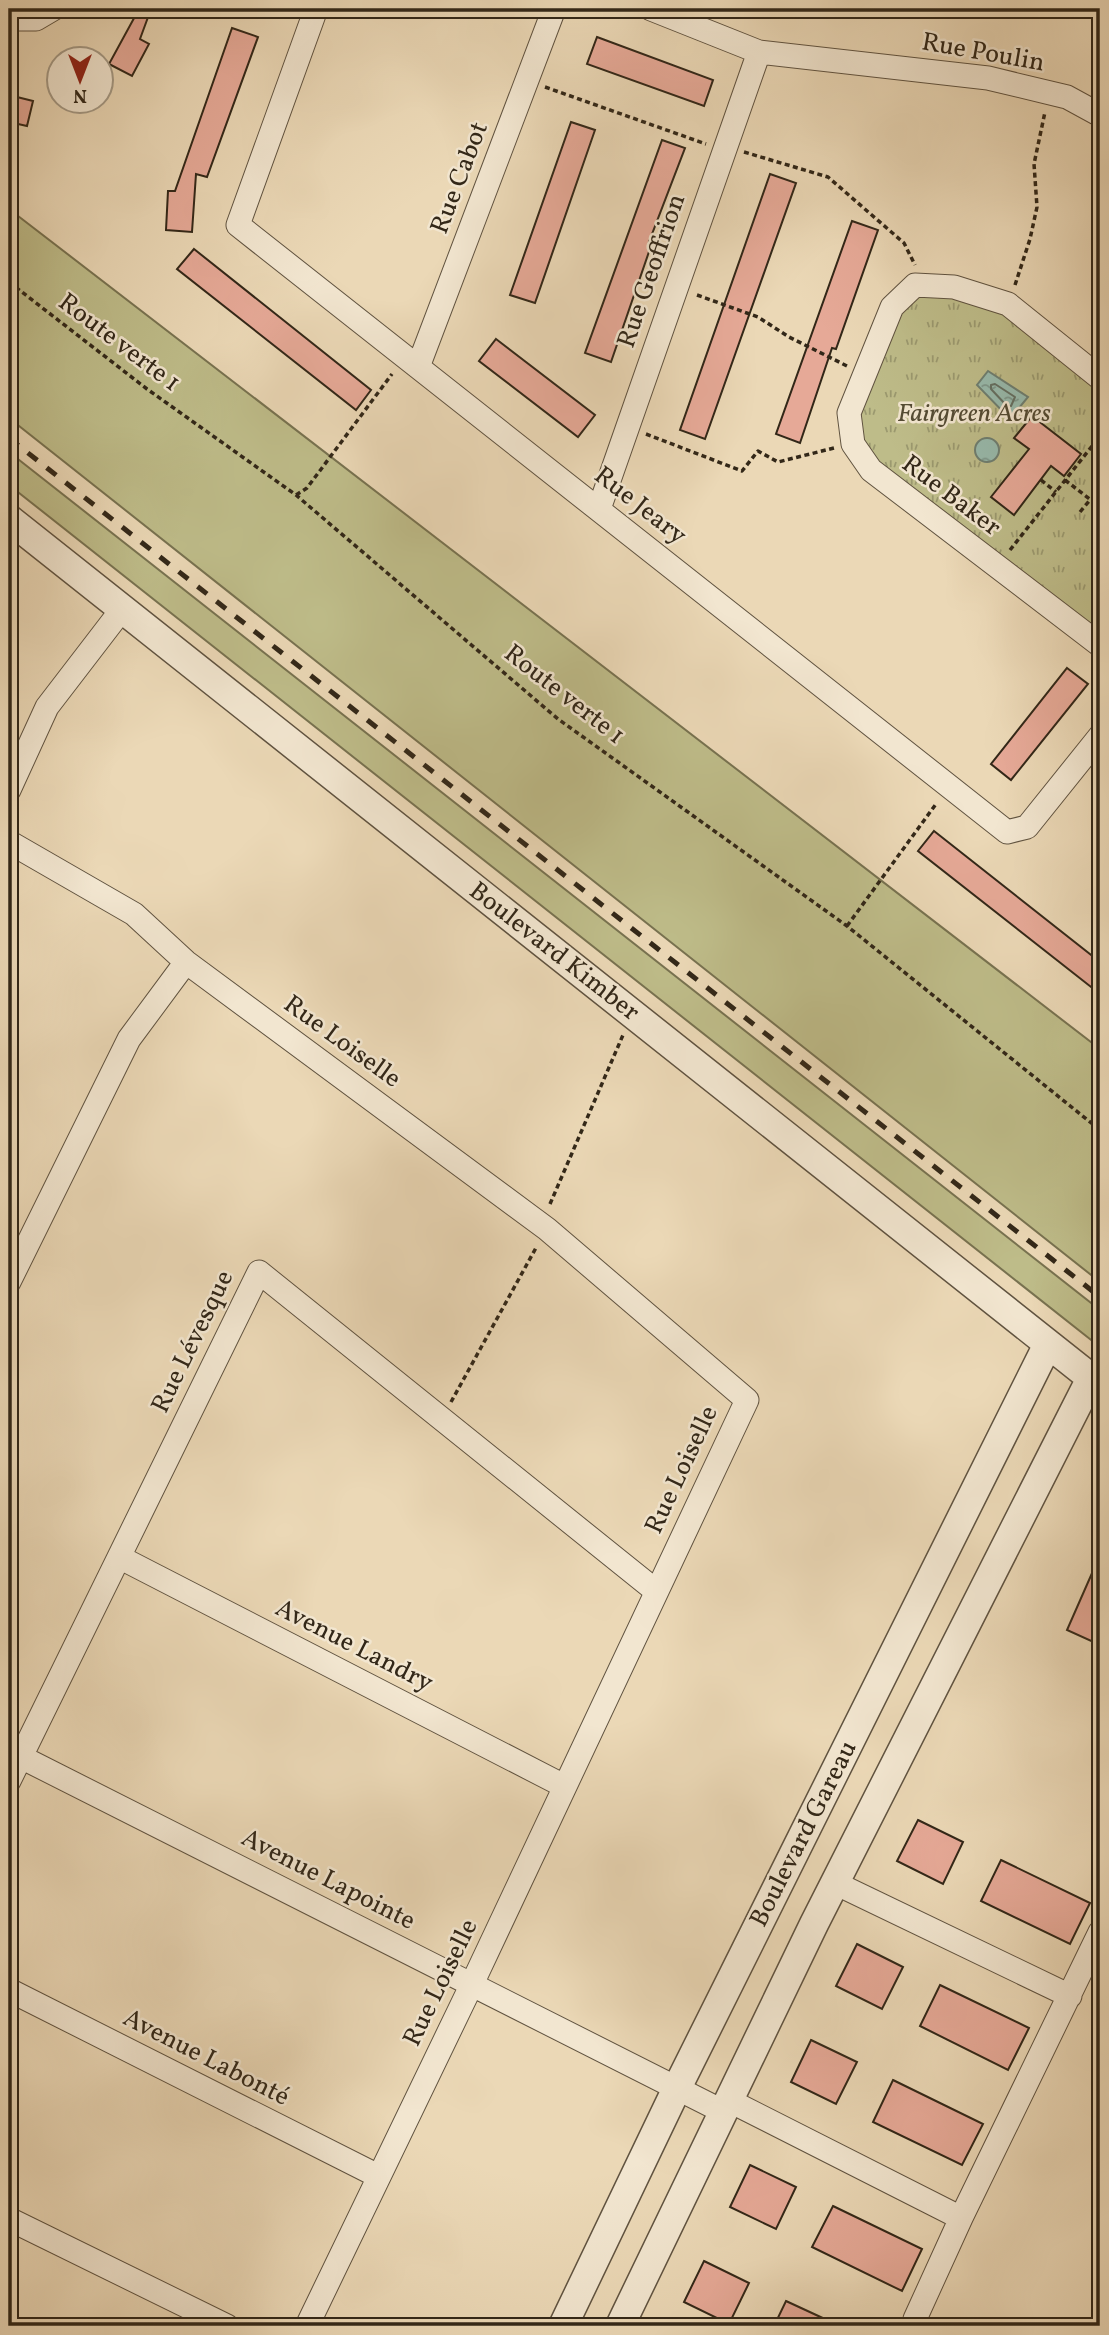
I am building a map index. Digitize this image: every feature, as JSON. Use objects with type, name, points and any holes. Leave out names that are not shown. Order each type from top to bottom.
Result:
[{"type":"street","name":"Rue Jeary","points":[[316,9],[238,225],[1007,832],[1027,827],[1100,736]]},
{"type":"street","name":"Rue Cabot","points":[[411,361],[554,9]]},
{"type":"street","name":"Rue Poulin","points":[[651,9],[759,52],[988,78],[1067,97],[1100,115]]},
{"type":"street","points":[[9,19],[45,14]]},
{"type":"street","name":"Rue Geoffrion","points":[[599,509],[759,52]]},
{"type":"street","points":[[853,444],[849,413],[892,307],[915,285],[954,287],[1009,304],[1100,378]]},
{"type":"street","name":"Rue Baker","points":[[853,444],[871,470],[1100,645]]},
{"type":"street","name":"Boulevard Kimber","points":[[9,519],[1096,1381]]},
{"type":"street","points":[[9,790],[47,707],[122,608]]},
{"type":"street","name":"Rue Loiselle","points":[[9,842],[134,914],[186,962],[544,1226],[747,1400],[472,1984],[307,2326]]},
{"type":"street","points":[[9,1282],[129,1040],[186,962]]},
{"type":"street","name":"Rue Lévesque","points":[[9,1782],[259,1272],[656,1591]]},
{"type":"street","name":"Boulevard Gareau","points":[[563,2326],[677,2088],[1048,1344]]},
{"type":"street","name":"Boulevard Gareau","points":[[624,2325],[725,2105],[835,1882],[1096,1381]]},
{"type":"street","name":"Avenue Landry","points":[[119,1557],[564,1786]]},
{"type":"street","name":"Avenue Lapointe","points":[[21,1757],[677,2088],[725,2105],[961,2218]]},
{"type":"street","points":[[835,1882],[1070,1996]]},
{"type":"street","points":[[915,2319],[1100,1932]]},
{"type":"street","name":"Avenue Labonté","points":[[9,1990],[378,2176]]},
{"type":"street","points":[[9,2219],[227,2326]]},
{"type":"path","points":[[527,80],[713,146],[726,146],[828,177],[904,243],[926,285]]},
{"type":"path","points":[[1009,304],[1030,239],[1037,207],[1034,164],[1049,92]]},
{"type":"path","name":"Route verte 1","points":[[9,282],[147,389],[296,495],[558,719],[847,926],[1100,1130]]},
{"type":"path","points":[[677,287],[758,317],[789,337],[865,375]]},
{"type":"path","points":[[296,495],[307,488],[411,361]]},
{"type":"path","points":[[627,428],[742,471],[758,451],[778,462],[853,444]]},
{"type":"path","points":[[997,566],[1100,436]]},
{"type":"path","points":[[1095,443],[1100,448]]},
{"type":"path","points":[[1041,480],[1056,492]]},
{"type":"path","points":[[1065,480],[1100,507]]},
{"type":"path","points":[[1080,512],[1090,499]]},
{"type":"path","points":[[847,926],[950,786]]},
{"type":"path","points":[[441,1419],[544,1226],[632,1014]]},
{"type":"green space","points":[[9,209],[1100,1049],[1100,1282],[9,418]]},
{"type":"green space","name":"Fairgreen Acres","points":[[915,285],[1008,304],[1100,378],[1100,645],[871,470],[849,413]]},
{"type":"green space","points":[[9,452],[1100,1310],[1100,1347],[9,485]]},
{"type":"water","points":[[988,371],[1028,397],[1010,419],[977,385]]},
{"type":"water","points":[[987,438],[996,441],[999,450],[996,459],[987,462],[978,459],[975,450],[978,441]]},
{"type":"building","points":[[139,9],[151,9],[140,39],[149,44],[132,76],[116,68],[116,51]]},
{"type":"building","points":[[232,28],[258,37],[207,177],[196,174],[192,232],[166,230],[168,191],[175,191]]},
{"type":"building","points":[[597,37],[713,80],[704,106],[587,64]]},
{"type":"building","points":[[9,95],[33,101],[27,126],[9,122]]},
{"type":"building","points":[[571,122],[595,130],[535,303],[510,295]]},
{"type":"building","points":[[662,140],[685,148],[649,242],[652,243],[611,362],[585,353]]},
{"type":"building","points":[[770,174],[796,183],[705,439],[680,430]]},
{"type":"building","points":[[852,221],[878,230],[836,349],[832,348],[800,443],[776,434]]},
{"type":"building","points":[[194,249],[371,390],[356,410],[177,269]]},
{"type":"building","points":[[496,339],[595,415],[578,437],[479,361]]},
{"type":"building","points":[[1032,416],[1081,454],[1064,476],[1051,466],[1014,515],[991,497],[1029,449],[1014,438]]},
{"type":"building","points":[[1067,668],[1088,684],[1011,780],[991,764]]},
{"type":"building","points":[[934,831],[1100,962],[1100,994],[918,851]]},
{"type":"building","points":[[1100,1555],[1100,1645],[1067,1630]]},
{"type":"building","points":[[918,1820],[963,1842],[943,1884],[897,1861]]},
{"type":"building","points":[[1001,1860],[1090,1903],[1070,1944],[981,1901]]},
{"type":"building","points":[[857,1944],[903,1967],[882,2009],[836,1986]]},
{"type":"building","points":[[940,1985],[1029,2028],[1008,2070],[920,2026]]},
{"type":"building","points":[[811,2040],[857,2062],[836,2104],[791,2082]]},
{"type":"building","points":[[893,2080],[983,2124],[962,2165],[873,2122]]},
{"type":"building","points":[[750,2165],[796,2187],[776,2229],[730,2207]]},
{"type":"building","points":[[833,2206],[922,2249],[902,2291],[812,2247]]},
{"type":"building","points":[[704,2261],[749,2283],[729,2324],[684,2302]]},
{"type":"building","points":[[786,2301],[840,2326],[774,2326]]},
{"type":"railway","points":[[9,438],[1100,1297]]}]
